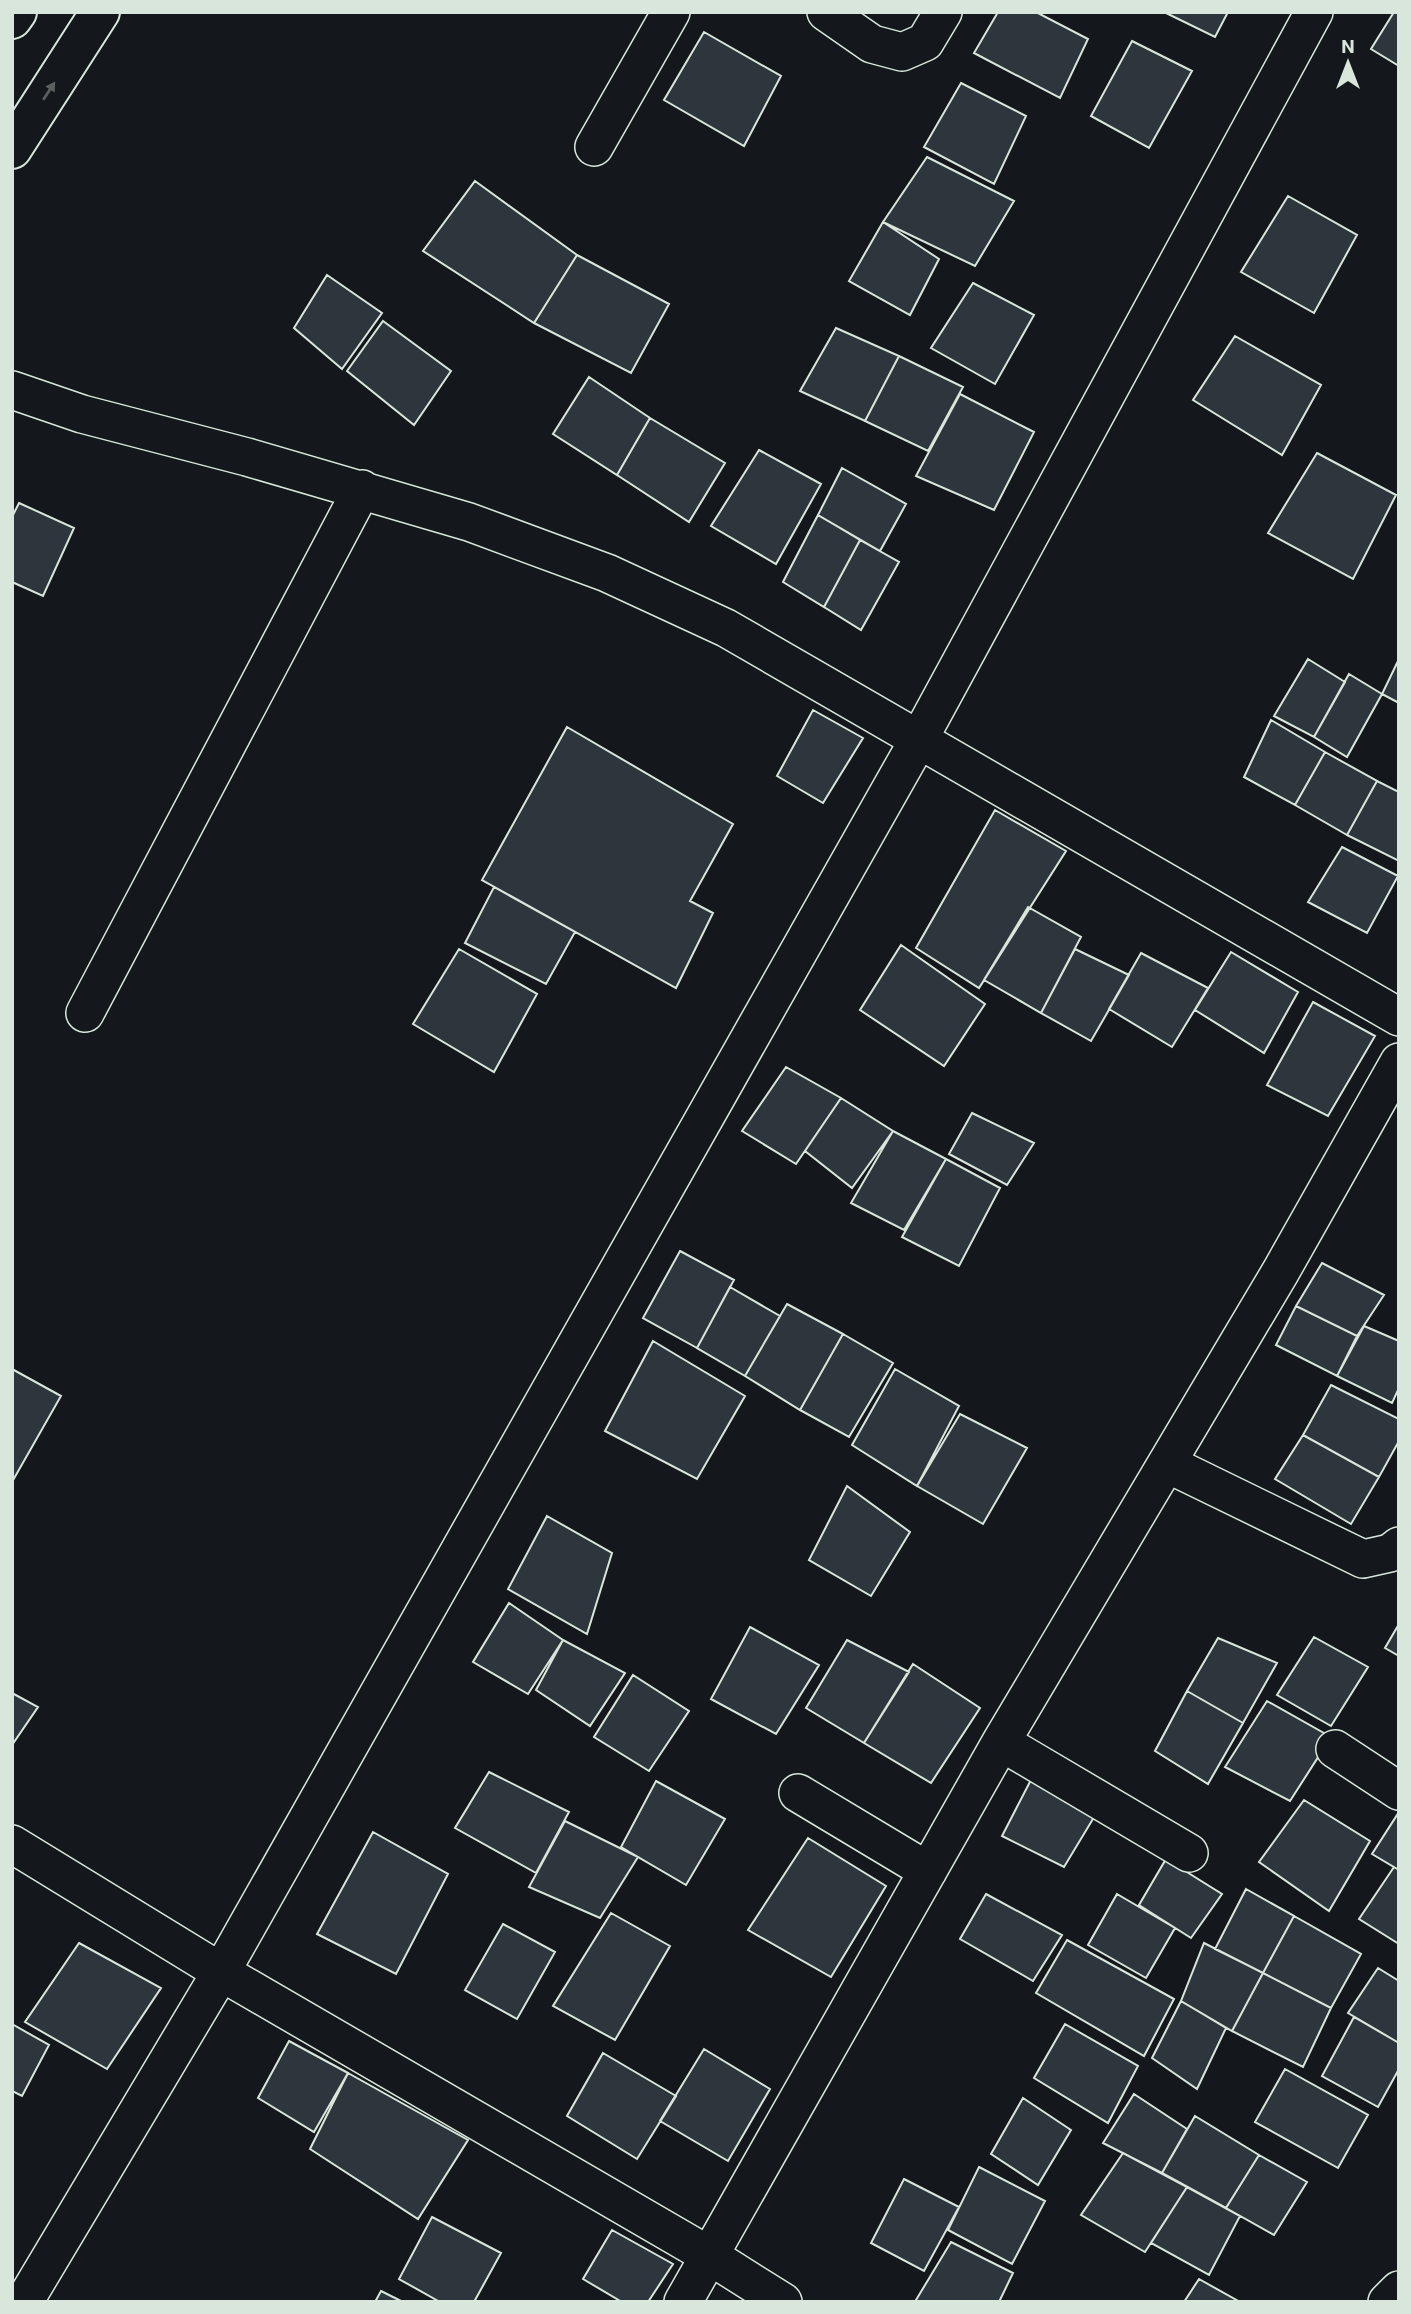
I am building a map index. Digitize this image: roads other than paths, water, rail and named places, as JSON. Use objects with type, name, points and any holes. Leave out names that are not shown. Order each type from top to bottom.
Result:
[{"type":"main road","points":[[12,19],[17,12]]},
{"type":"main road","points":[[12,149],[100,12]]},
{"type":"street","points":[[594,147],[671,12]]},
{"type":"street","points":[[826,12],[872,44],[902,52],[925,42],[943,12]]},
{"type":"street","points":[[24,2302],[221,1972],[919,739],[1314,12]]},
{"type":"street","points":[[12,390],[82,414],[362,489],[469,522],[607,573],[726,628],[1399,1017]]},
{"type":"street","points":[[85,1013],[362,489]]},
{"type":"street","points":[[683,2302],[1001,1742],[1168,1464],[1399,1062]]},
{"type":"street","points":[[1168,1464],[1363,1559],[1390,1553],[1399,1546]]},
{"type":"street","points":[[1001,1742],[1189,1853]]},
{"type":"street","points":[[1335,1749],[1399,1791]]},
{"type":"street","points":[[798,1793],[928,1871]]},
{"type":"street","points":[[12,1844],[221,1972],[710,2256],[783,2302]]},
{"type":"street","points":[[1387,2302],[1399,2290]]}]
